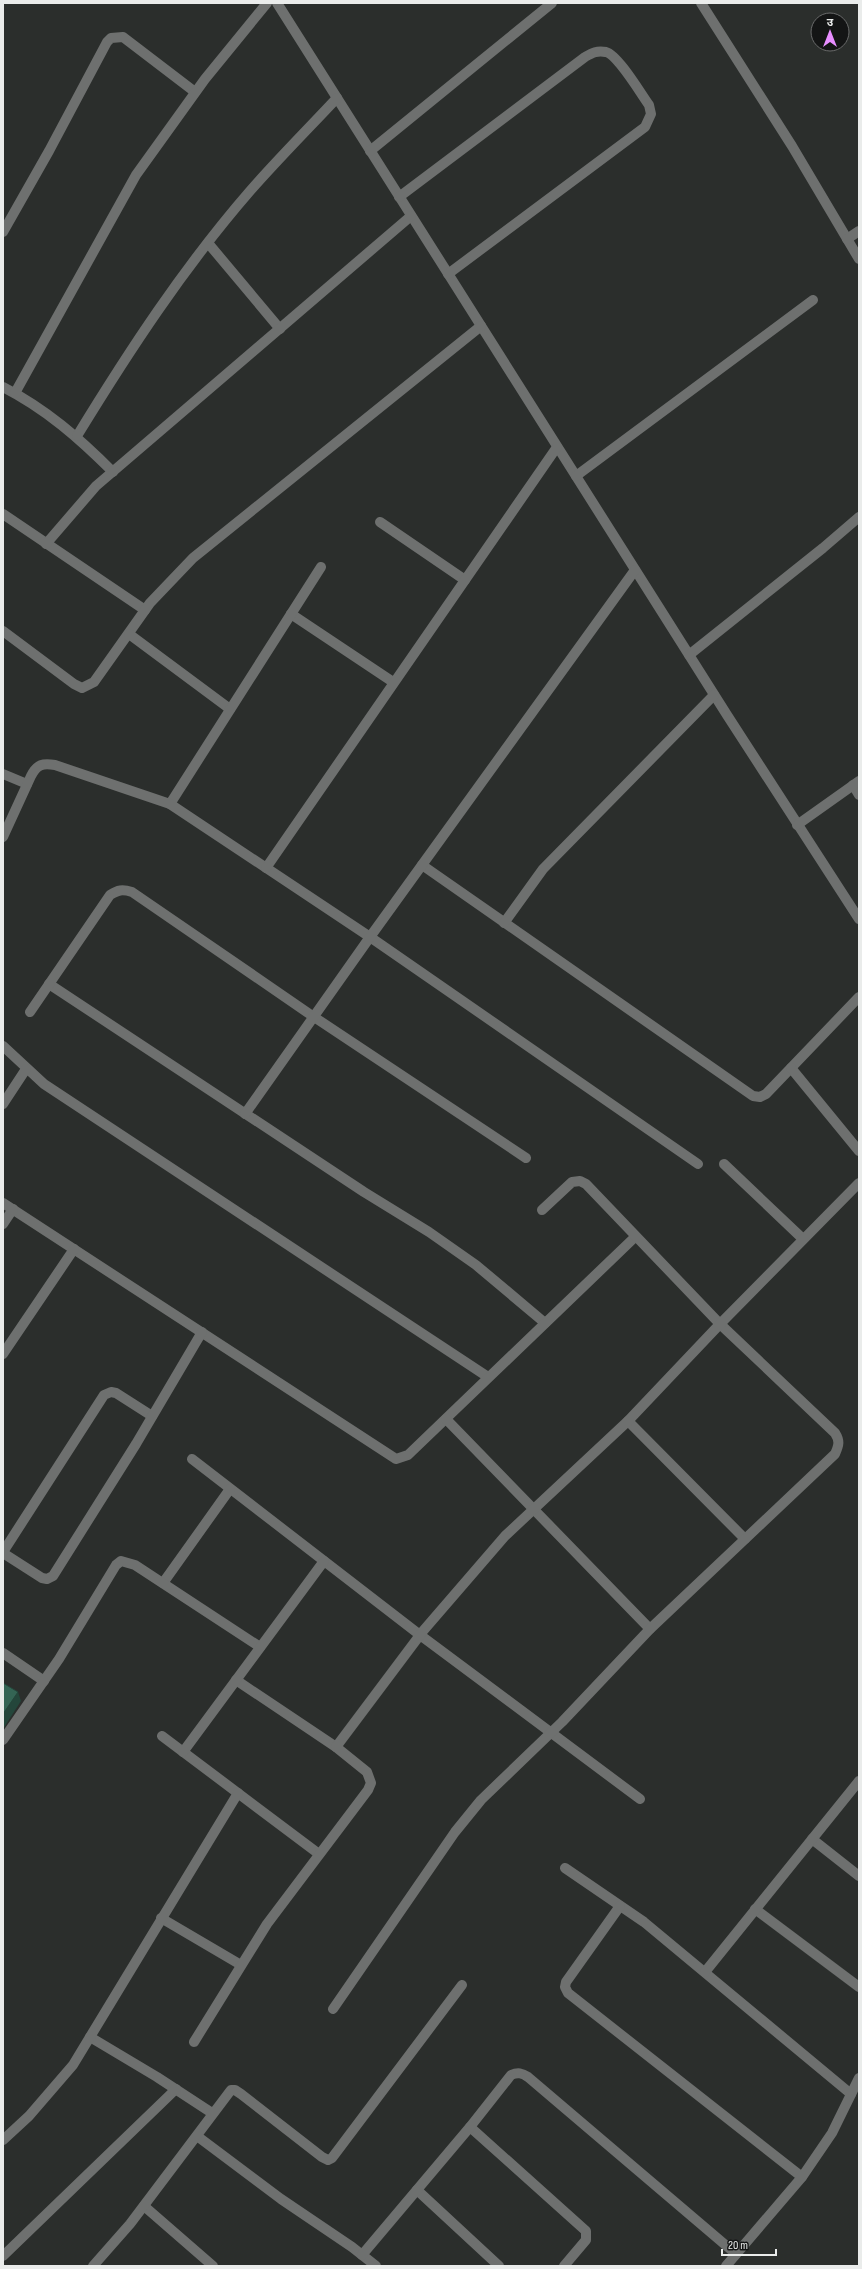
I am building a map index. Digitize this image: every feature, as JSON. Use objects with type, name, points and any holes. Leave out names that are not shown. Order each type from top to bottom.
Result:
[{"type":"street","points":[[15,394],[136,174],[195,92],[267,3]]},
{"type":"street","points":[[277,3],[714,695],[859,919]]},
{"type":"street","points":[[370,151],[552,3]]},
{"type":"street","points":[[701,3],[792,146],[859,259]]},
{"type":"street","points":[[3,232],[49,151],[107,42],[111,38],[123,37],[195,92]]},
{"type":"street","points":[[399,197],[585,57],[596,51],[607,52],[616,60],[649,105],[652,114],[646,127],[448,274]]},
{"type":"street","points":[[77,436],[131,349],[208,243],[250,192],[337,98]]},
{"type":"street","points":[[46,544],[74,510],[113,472],[411,216]]},
{"type":"street","points":[[847,239],[859,231]]},
{"type":"street","points":[[208,243],[280,329]]},
{"type":"street","points":[[576,476],[813,300]]},
{"type":"street","points":[[3,631],[82,688],[94,682],[155,597],[193,558],[481,326]]},
{"type":"street","points":[[3,387],[51,415],[77,436],[113,472]]},
{"type":"street","points":[[266,868],[393,682],[557,447]]},
{"type":"street","points":[[3,514],[145,610]]},
{"type":"street","points":[[689,655],[823,548],[859,517]]},
{"type":"street","points":[[380,522],[465,580]]},
{"type":"street","points":[[170,804],[321,567]]},
{"type":"street","points":[[245,1114],[370,937],[635,570]]},
{"type":"street","points":[[290,614],[393,682]]},
{"type":"street","points":[[129,634],[230,709]]},
{"type":"street","points":[[504,922],[543,869],[714,695]]},
{"type":"street","points":[[3,837],[35,767],[43,763],[55,765],[170,804],[370,937],[698,1164]]},
{"type":"street","points":[[3,774],[27,784]]},
{"type":"street","points":[[797,824],[856,783],[859,795]]},
{"type":"street","points":[[422,865],[753,1096],[760,1097],[766,1094],[859,997]]},
{"type":"street","points":[[30,1012],[110,895],[117,890],[132,892],[314,1017],[526,1158]]},
{"type":"street","points":[[49,984],[245,1114],[364,1192],[429,1232],[476,1264],[545,1323]]},
{"type":"street","points":[[3,1046],[26,1069],[44,1084],[488,1377]]},
{"type":"street","points":[[791,1068],[859,1151]]},
{"type":"street","points":[[3,1104],[26,1069]]},
{"type":"street","points":[[724,1164],[803,1239]]},
{"type":"street","points":[[332,2009],[455,1832],[481,1800],[551,1733],[650,1629],[835,1454],[839,1440],[835,1433],[720,1324],[586,1184],[580,1181],[572,1182],[542,1210]]},
{"type":"street","points":[[336,1747],[420,1635],[505,1536],[628,1421],[720,1324],[859,1183]]},
{"type":"street","points":[[3,1203],[396,1459],[408,1456],[635,1236]]},
{"type":"street","points":[[3,1224],[13,1209]]},
{"type":"street","points":[[3,1354],[74,1249]]},
{"type":"street","points":[[152,1416],[116,1394],[111,1392],[104,1395],[3,1552],[42,1578],[47,1579],[54,1576],[152,1416],[202,1332]]},
{"type":"street","points":[[446,1419],[650,1629]]},
{"type":"street","points":[[628,1421],[745,1540]]},
{"type":"street","points":[[192,1459],[420,1635],[640,1799]]},
{"type":"street","points":[[163,1583],[230,1488]]},
{"type":"street","points":[[3,1740],[44,1681],[116,1565],[121,1561],[127,1561],[163,1583],[260,1647]]},
{"type":"street","points":[[183,1752],[324,1561]]},
{"type":"street","points":[[3,1653],[44,1681]]},
{"type":"street","points":[[194,2042],[267,1924],[368,1790],[371,1783],[367,1772],[336,1747],[236,1680]]},
{"type":"street","points":[[162,1736],[319,1854]]},
{"type":"street","points":[[705,1972],[859,1781]]},
{"type":"street","points":[[3,2140],[55,2087],[73,2065],[238,1793]]},
{"type":"street","points":[[812,1839],[859,1876]]},
{"type":"street","points":[[565,1868],[644,1922],[851,2094]]},
{"type":"street","points":[[620,1906],[566,1982],[565,1988],[568,1993],[802,2177]]},
{"type":"street","points":[[755,1909],[859,1987]]},
{"type":"street","points":[[161,1918],[241,1965]]},
{"type":"street","points":[[93,2266],[144,2206],[228,2094],[235,2090],[322,2157],[328,2160],[332,2158],[462,1985]]},
{"type":"street","points":[[90,2037],[176,2089],[212,2114]]},
{"type":"street","points":[[362,2255],[470,2128],[511,2075],[522,2073],[736,2254]]},
{"type":"street","points":[[726,2266],[802,2177],[832,2133],[859,2078]]},
{"type":"street","points":[[3,2256],[176,2089]]},
{"type":"street","points":[[470,2128],[586,2232],[586,2240],[564,2266]]},
{"type":"street","points":[[197,2136],[281,2199],[376,2266]]},
{"type":"street","points":[[416,2190],[499,2266]]},
{"type":"street","points":[[144,2206],[213,2266]]},
{"type":"building","points":[[3,1683],[18,1692],[3,1714]]}]
